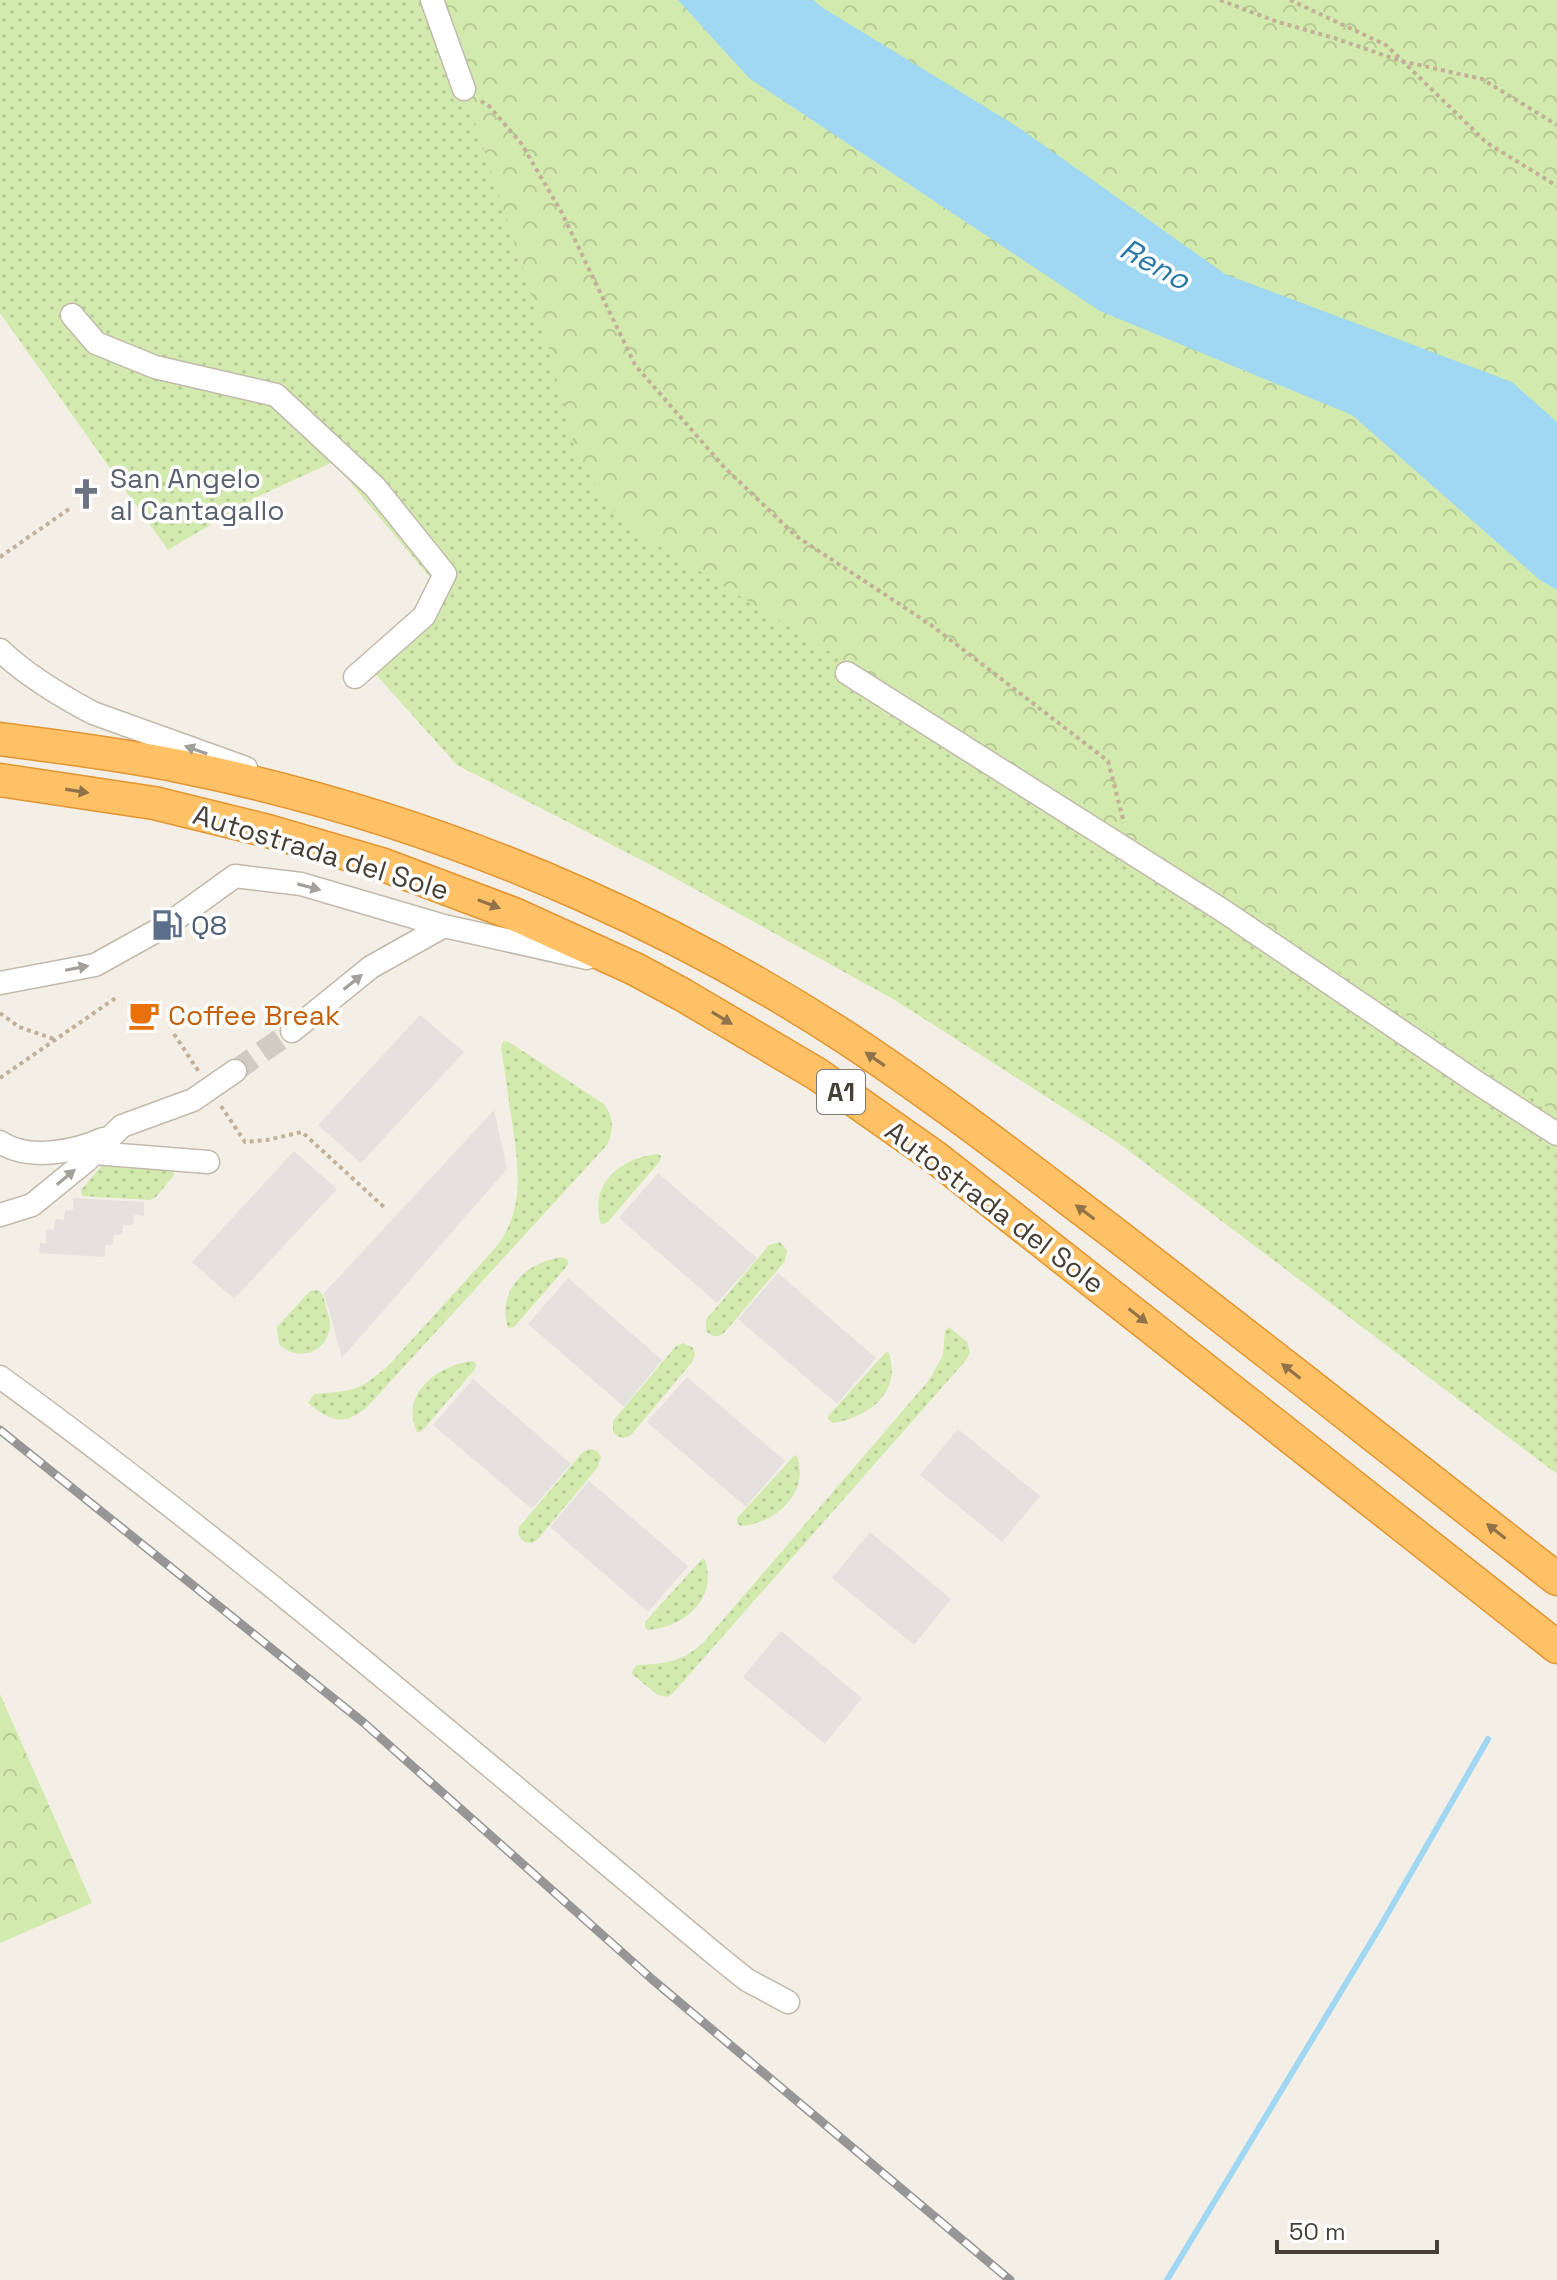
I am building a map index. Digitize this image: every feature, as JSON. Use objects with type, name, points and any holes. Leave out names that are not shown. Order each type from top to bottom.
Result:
[{"type":"highway","name":"Autostrada del Sole","points":[[0,739],[177,765],[375,814],[585,896],[716,961],[843,1036],[978,1130],[1557,1579]]},
{"type":"highway","name":"Autostrada del Sole","points":[[0,780],[154,803],[268,831],[381,864],[514,914],[635,969],[683,995],[817,1074],[935,1157],[1557,1647]]},
{"type":"lane","points":[[432,0],[464,89]]},
{"type":"lane","points":[[72,315],[96,343],[155,367],[276,395],[375,487],[445,574],[424,616],[355,677]]},
{"type":"lane","points":[[0,650],[11,661],[93,713],[375,814]]},
{"type":"lane","points":[[847,673],[1222,910],[1557,1134]]},
{"type":"lane","points":[[0,983],[95,965],[167,925],[235,876],[301,884],[444,926],[635,969]]},
{"type":"lane","points":[[292,1031],[371,967],[444,926]]},
{"type":"lane","points":[[0,1215],[32,1205],[122,1126],[193,1100],[235,1071]]},
{"type":"lane","points":[[0,1142],[19,1151],[56,1152],[90,1144],[114,1133]]},
{"type":"lane","points":[[94,1153],[208,1162]]},
{"type":"lane","points":[[0,1377],[63,1422],[248,1567],[747,1980],[788,2002]]},
{"type":"path","points":[[1220,0],[1401,61],[1482,79],[1557,125]]},
{"type":"path","points":[[1290,0],[1386,45],[1487,143],[1557,186]]},
{"type":"path","points":[[464,89],[489,106],[521,143],[562,213],[635,365],[714,456],[796,536],[931,625],[1108,761],[1131,852]]},
{"type":"path","points":[[0,557],[69,509]]},
{"type":"path","points":[[0,1078],[117,997]]},
{"type":"path","points":[[0,1013],[19,1027],[54,1039]]},
{"type":"path","points":[[174,1034],[245,1142],[302,1132],[385,1208]]},
{"type":"green space","points":[[0,0],[677,0],[1557,590],[1557,1474],[1117,1142],[893,999],[653,866],[457,765],[363,660],[439,588],[333,462],[259,496],[168,550],[0,313]]},
{"type":"green space","points":[[435,0],[1557,0],[1557,1114],[1198,879],[646,538],[604,502],[575,447],[548,345]]},
{"type":"green space","points":[[503,1041],[604,1104],[612,1124],[607,1145],[367,1407],[344,1419],[330,1417],[308,1403],[314,1394],[354,1389],[388,1366],[497,1246],[506,1231],[516,1201],[518,1170],[501,1047]]},
{"type":"green space","points":[[658,1154],[660,1161],[607,1223],[601,1224],[599,1197],[611,1175],[632,1161]]},
{"type":"green space","points":[[103,1164],[169,1169],[173,1170],[174,1175],[150,1200],[82,1196],[81,1190]]},
{"type":"green space","points":[[780,1242],[787,1250],[785,1261],[724,1333],[716,1336],[710,1334],[706,1330],[706,1320],[769,1245]]},
{"type":"green space","points":[[562,1257],[568,1260],[568,1265],[514,1327],[508,1328],[506,1301],[517,1280],[537,1265]]},
{"type":"green space","points":[[318,1290],[324,1297],[330,1322],[325,1340],[314,1351],[307,1353],[285,1349],[279,1344],[277,1327],[310,1291]]},
{"type":"green space","points":[[949,1327],[967,1342],[970,1352],[967,1359],[673,1693],[668,1697],[658,1695],[633,1675],[636,1665],[671,1661],[687,1655],[703,1643],[930,1379],[943,1355],[945,1331]]},
{"type":"green space","points":[[683,1343],[693,1348],[695,1355],[692,1362],[631,1435],[624,1438],[617,1436],[613,1432],[613,1421],[676,1346]]},
{"type":"green space","points":[[886,1352],[889,1353],[892,1367],[891,1380],[879,1401],[858,1416],[832,1423],[829,1415]]},
{"type":"green space","points":[[473,1361],[475,1369],[422,1431],[417,1432],[413,1405],[425,1384],[447,1368]]},
{"type":"green space","points":[[590,1449],[597,1451],[601,1457],[598,1467],[537,1540],[524,1542],[518,1534],[519,1527],[583,1452]]},
{"type":"green space","points":[[795,1455],[800,1470],[794,1494],[766,1520],[740,1526],[737,1518]]},
{"type":"green space","points":[[703,1558],[708,1574],[707,1587],[695,1608],[674,1623],[648,1630],[645,1622]]},
{"type":"green space","points":[[0,1694],[92,1903],[0,1943]]},
{"type":"shaded area","points":[[420,1015],[464,1052],[361,1163],[318,1125]]},
{"type":"shaded area","points":[[494,1110],[507,1169],[342,1358],[324,1293]]},
{"type":"shaded area","points":[[294,1151],[337,1189],[234,1299],[192,1262]]},
{"type":"shaded area","points":[[658,1173],[757,1258],[717,1303],[619,1218]]},
{"type":"shaded area","points":[[73,1198],[144,1202],[144,1216],[134,1215],[133,1225],[123,1225],[122,1235],[114,1235],[113,1245],[105,1245],[105,1257],[39,1253],[40,1243],[46,1243],[46,1229],[54,1230],[55,1219],[64,1220],[65,1210],[73,1210]]},
{"type":"shaded area","points":[[778,1273],[876,1358],[837,1404],[738,1319]]},
{"type":"shaded area","points":[[568,1278],[662,1360],[624,1407],[528,1324]]},
{"type":"shaded area","points":[[687,1377],[785,1461],[746,1507],[647,1422]]},
{"type":"shaded area","points":[[473,1379],[571,1464],[532,1509],[433,1425]]},
{"type":"shaded area","points":[[958,1429],[1040,1496],[1002,1542],[920,1475]]},
{"type":"shaded area","points":[[589,1481],[688,1566],[648,1612],[550,1527]]},
{"type":"shaded area","points":[[870,1532],[951,1599],[914,1645],[832,1578]]},
{"type":"shaded area","points":[[781,1631],[862,1698],[825,1744],[743,1677]]},
{"type":"water","name":"Reno","points":[[678,0],[813,0],[1018,127],[1225,274],[1512,382],[1557,422],[1557,590],[1540,580],[1352,415],[1100,311],[749,78]]},
{"type":"waterway","points":[[1167,2280],[1380,1927],[1488,1739]]},
{"type":"tunnel","points":[[235,1071],[292,1031]]},
{"type":"railway","points":[[0,1430],[364,1723],[653,1980],[1010,2280]]},
{"type":"place","name":"San Angelo al Cantagallo","points":[[86,494]]},
{"type":"place","name":"Q8","points":[[167,925]]},
{"type":"place","name":"Coffee Break","points":[[144,1015]]}]
